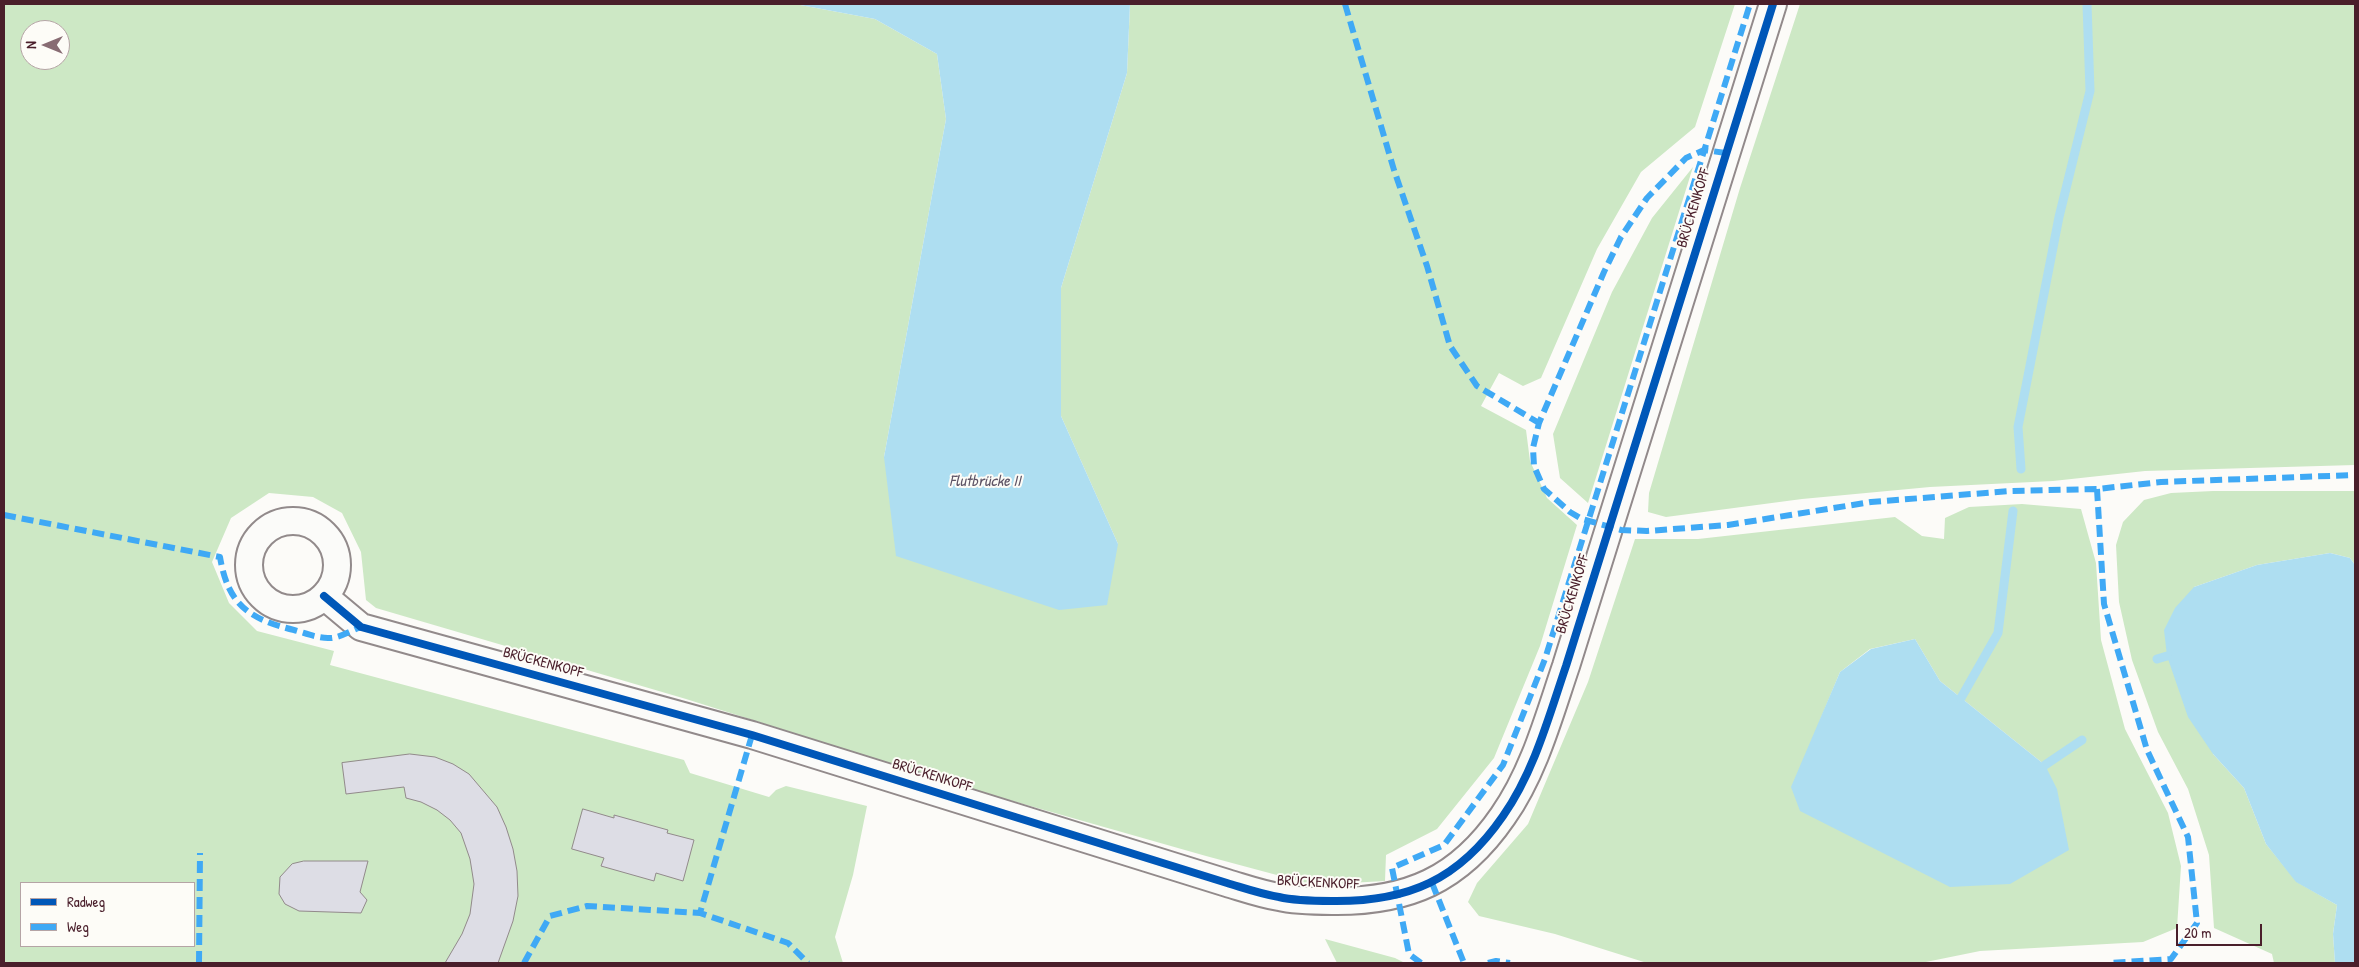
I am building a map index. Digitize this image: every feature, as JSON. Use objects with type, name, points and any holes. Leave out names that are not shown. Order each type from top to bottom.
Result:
[{"type":"street","name":"BRÜCKENKOPF","points":[[324,596],[361,627],[778,743],[1280,898],[1355,901],[1398,895],[1432,883],[1462,863],[1485,840],[1504,815],[1516,794],[1535,752],[1566,666],[1773,4]]},
{"type":"green space","points":[[4,4],[795,4],[875,19],[937,54],[946,119],[884,457],[1118,544],[1061,416],[1061,288],[1127,73],[1130,4],[1735,4],[1695,127],[1641,172],[1597,249],[1541,378],[1523,386],[1499,373],[1481,406],[1526,430],[1530,461],[1547,498],[1577,525],[1540,646],[1494,758],[1437,829],[1386,855],[1385,881],[1314,885],[1206,856],[981,792],[686,699],[376,608],[366,600],[361,552],[342,513],[313,497],[269,493],[231,518],[212,562],[229,603],[257,631],[334,651],[330,665],[684,760],[690,773],[769,797],[776,790],[786,786],[867,806],[853,875],[835,937],[843,963],[4,963]]},
{"type":"green space","points":[[1800,4],[2355,4],[2355,465],[2145,471],[2053,481],[1930,487],[1802,499],[1666,517],[1648,512],[1649,493],[1740,188]]},
{"type":"green space","points":[[1693,167],[1588,503],[1560,478],[1553,434],[1612,292],[1652,218]]},
{"type":"green space","points":[[2213,491],[2355,491],[2355,565],[2350,558],[2330,553],[2257,565],[2194,587],[2213,754],[2244,788],[2266,844],[2297,882],[2337,905],[2333,934],[2335,963],[2274,963],[2272,954],[2214,928],[2209,855],[2188,789],[2158,732],[2132,660],[2119,602],[2116,545],[2123,522],[2144,500],[2171,493]]},
{"type":"green space","points":[[2022,504],[2081,509],[2096,563],[2101,640],[2125,729],[2168,813],[2181,866],[2177,928],[2143,942],[1980,951],[1921,963],[1647,963],[1555,934],[1479,916],[1468,902],[1477,883],[1528,824],[1588,682],[1635,539],[1698,539],[1895,517],[1922,536],[1944,539],[1945,518],[1969,507]],"holes":[[[1915,639],[1940,681],[2045,765],[1818,725],[1840,672],[1870,649]]]},
{"type":"green space","points":[[1325,939],[1395,958],[1405,963],[1337,963]]},
{"type":"water","name":"Flutbrücke II","points":[[795,4],[1130,4],[1127,73],[1061,288],[1061,416],[1118,544],[1107,605],[1059,610],[896,556],[884,457],[946,119],[937,54],[875,19]]},
{"type":"water","points":[[2330,553],[2350,558],[2355,565],[2355,963],[2335,963],[2333,934],[2337,905],[2296,882],[2266,844],[2244,788],[2213,754],[2188,717],[2167,656],[2164,630],[2175,608],[2194,587],[2257,565]]},
{"type":"water","points":[[1915,639],[1940,681],[2045,765],[2057,789],[2069,850],[2010,884],[1950,887],[1800,811],[1791,787],[1840,672],[1871,649]]},
{"type":"building","points":[[410,754],[435,757],[453,764],[469,774],[497,807],[506,827],[517,871],[518,896],[513,921],[498,963],[445,963],[462,934],[470,914],[474,884],[470,859],[461,833],[450,820],[437,810],[421,802],[406,798],[404,787],[346,794],[342,763]]},
{"type":"building","points":[[583,809],[614,818],[614,815],[668,830],[667,833],[694,840],[683,881],[656,873],[654,881],[601,866],[604,858],[572,849]]},
{"type":"building","points":[[304,861],[368,861],[360,892],[367,900],[361,913],[299,911],[285,904],[279,894],[280,877],[292,864]]},
{"type":"waterway","points":[[2021,469],[2018,427],[2059,217],[2090,91],[2087,4]]},
{"type":"waterway","points":[[1961,698],[1998,633],[2013,511]]},
{"type":"waterway","points":[[2157,659],[2167,656]]},
{"type":"waterway","points":[[2045,765],[2082,740]]},
{"type":"marked path","points":[[1345,4],[1394,170],[1427,266],[1450,346],[1477,386],[1539,423]]},
{"type":"marked path","points":[[1421,963],[1409,954],[1392,868],[1444,845],[1503,765],[1545,659],[1750,4]]},
{"type":"marked path","points":[[1726,153],[1704,150],[1686,158],[1647,198],[1621,237],[1604,272],[1539,423],[1533,448],[1534,466],[1544,489],[1570,512],[1582,519],[1621,530],[1647,531],[1728,525],[1871,502],[2010,491],[2097,489],[2161,482],[2355,475]]},
{"type":"marked path","points":[[2097,489],[2104,604],[2147,750],[2188,837],[2197,923],[2171,959],[2110,963]]},
{"type":"marked path","points":[[4,515],[220,557],[229,587],[235,598],[253,615],[265,621],[324,638],[336,637],[361,627]]},
{"type":"marked path","points":[[752,735],[700,913],[788,943],[808,963]]},
{"type":"marked path","points":[[199,963],[200,853]]},
{"type":"marked path","points":[[1432,883],[1464,963]]},
{"type":"marked path","points":[[524,963],[550,916],[587,906],[700,913]]},
{"type":"marked path","points":[[1488,963],[1496,961],[1510,963]]},
{"type":"cycle path","points":[[324,596],[361,627],[752,735],[1259,893],[1298,900],[1359,900],[1385,897],[1430,883],[1450,871],[1486,838],[1514,799],[1540,743],[1566,666],[1773,4]]}]
